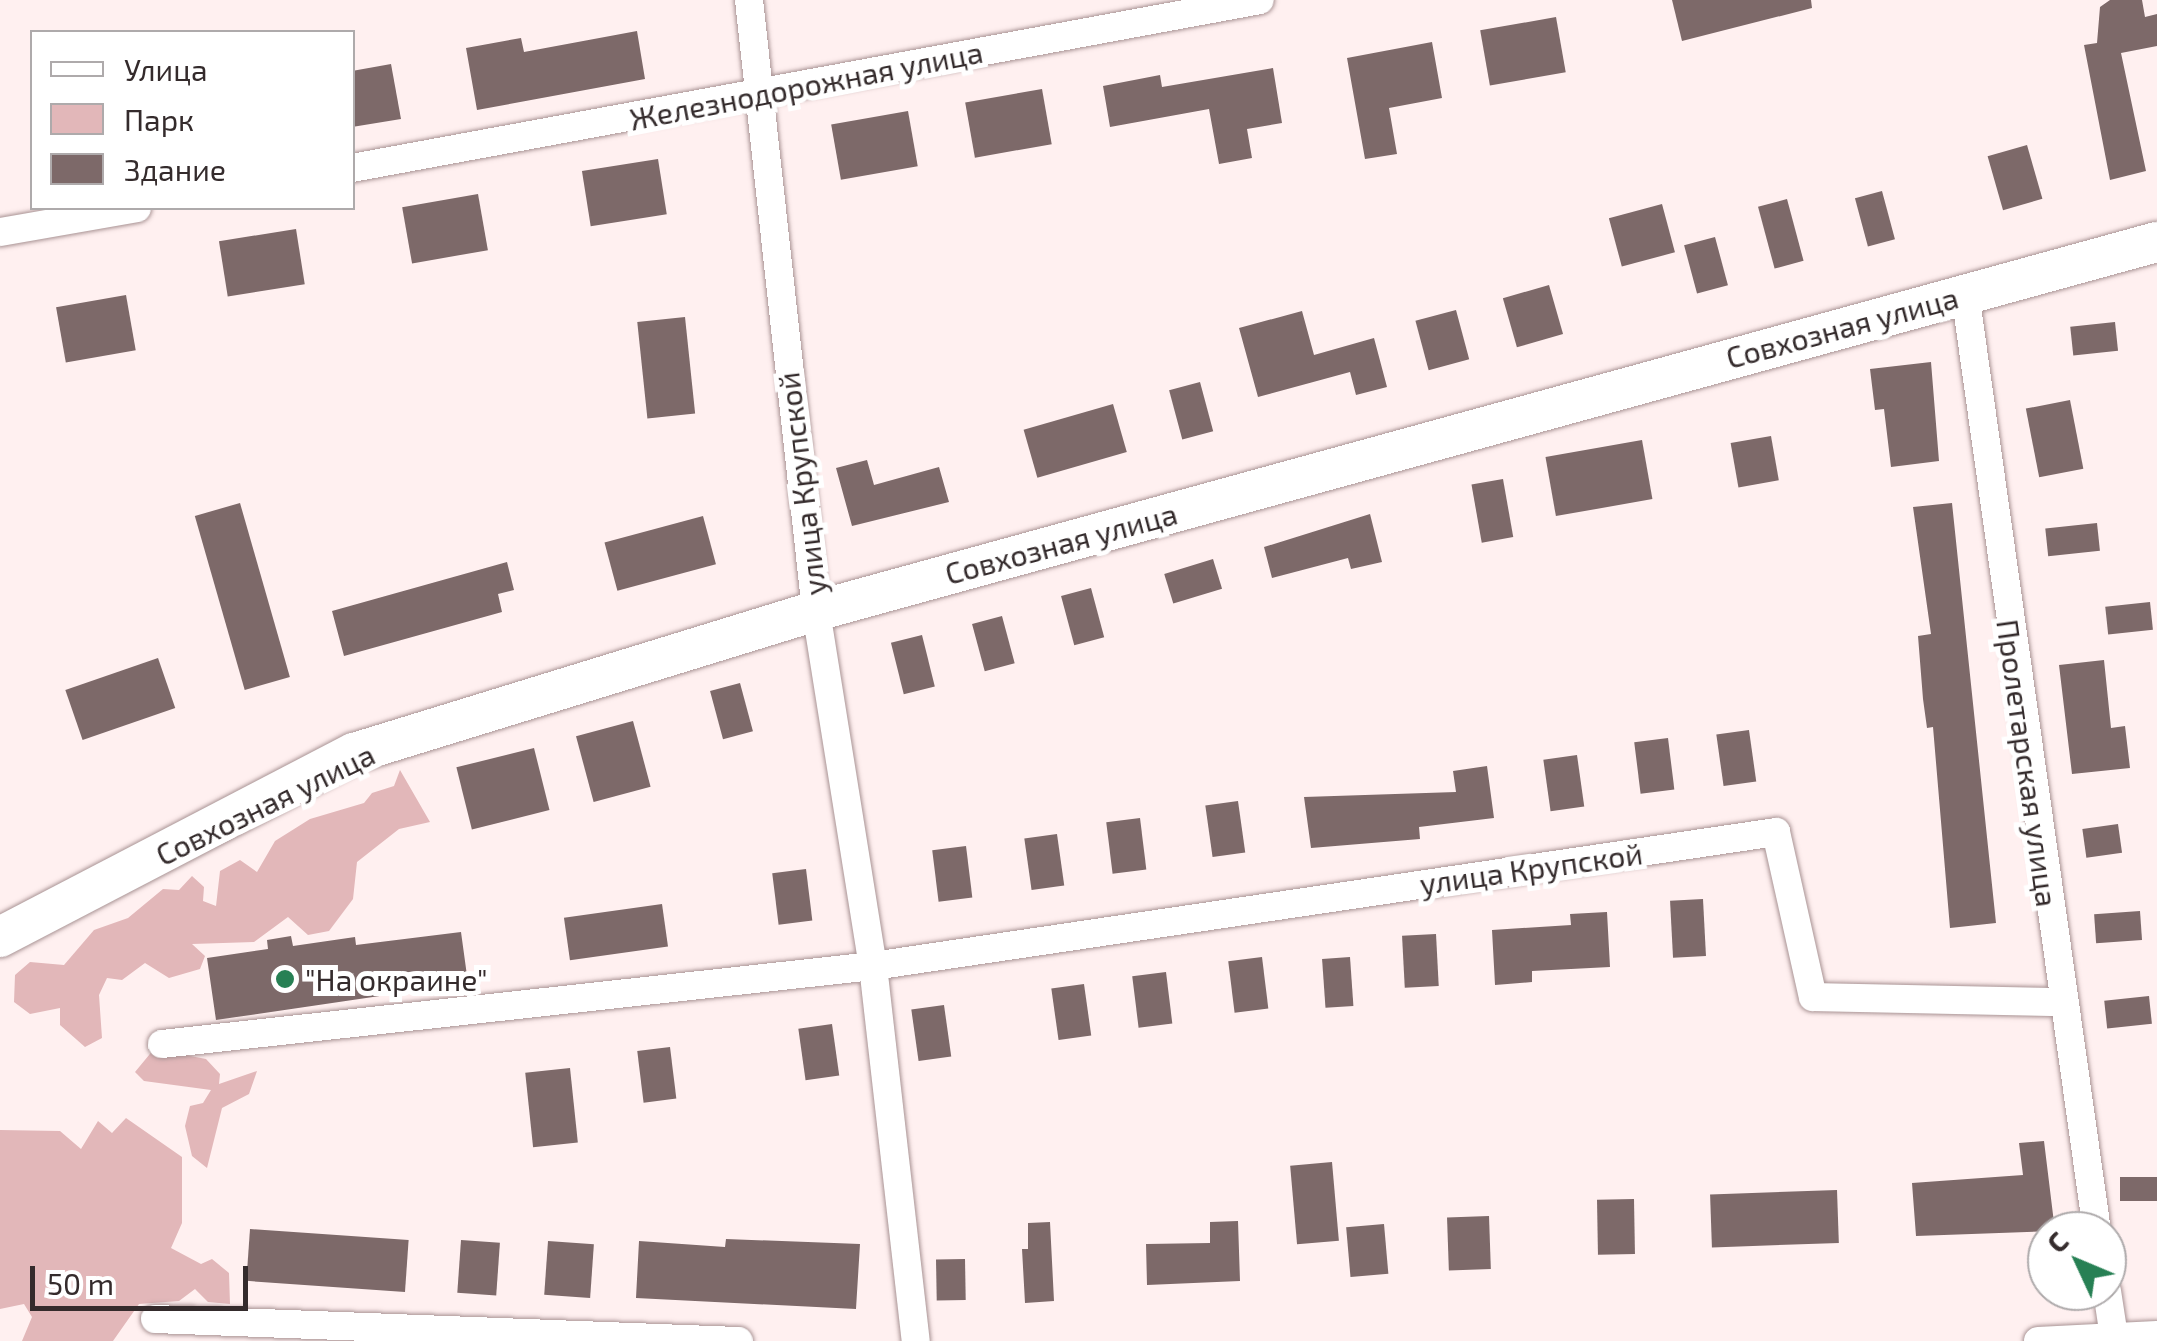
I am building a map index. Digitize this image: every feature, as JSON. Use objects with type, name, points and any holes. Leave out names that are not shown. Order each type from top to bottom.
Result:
[{"type":"street","name":"улица Крупской","points":[[749,0],[756,94],[816,611],[873,966],[916,1341]]},
{"type":"street","name":"Железнодорожная улица","points":[[355,167],[1260,0]]},
{"type":"street","points":[[0,232],[126,210]]},
{"type":"street","name":"Совхозная улица","points":[[0,937],[354,753],[816,611],[2157,242]]},
{"type":"street","name":"Пролетарская улица","points":[[1965,293],[2061,1002],[2094,1211]]},
{"type":"street","name":"улица Крупской","points":[[162,1044],[873,966],[1776,832],[1813,998],[2061,1002]]},
{"type":"street","points":[[2110,1311],[2114,1336]]},
{"type":"street","points":[[155,1318],[739,1341]]},
{"type":"street","points":[[2038,1341],[2157,1335]]},
{"type":"green space","points":[[400,770],[430,822],[399,829],[357,862],[353,899],[329,931],[308,935],[288,917],[254,942],[192,944],[205,956],[200,969],[169,978],[145,963],[122,980],[107,978],[99,995],[102,1038],[85,1047],[60,1025],[60,1008],[30,1014],[14,1002],[15,975],[30,962],[64,965],[94,930],[128,918],[163,889],[179,890],[192,876],[204,887],[203,901],[216,906],[220,871],[240,860],[257,872],[275,841],[310,819],[364,803],[372,793],[394,786]]},
{"type":"green space","points":[[154,1049],[206,1059],[220,1074],[219,1084],[257,1071],[249,1094],[222,1108],[207,1168],[192,1156],[185,1126],[190,1106],[203,1103],[211,1090],[144,1081],[135,1072]]},
{"type":"green space","points":[[126,1118],[182,1157],[182,1223],[171,1248],[201,1264],[212,1259],[229,1273],[230,1304],[208,1302],[195,1289],[179,1301],[139,1304],[113,1341],[22,1341],[32,1317],[24,1304],[0,1309],[0,1130],[60,1131],[81,1149],[98,1121],[112,1133]]},
{"type":"building","points":[[1672,0],[1811,0],[1812,8],[1682,41]]},
{"type":"building","points":[[2110,0],[2142,0],[2145,17],[2157,14],[2157,46],[2121,53],[2146,171],[2110,180],[2084,45],[2097,43],[2100,7]]},
{"type":"building","points":[[1556,17],[1566,72],[1490,86],[1480,30]]},
{"type":"building","points":[[637,31],[645,79],[477,110],[466,48],[521,38],[524,52]]},
{"type":"building","points":[[1432,42],[1442,98],[1389,108],[1397,154],[1365,159],[1347,58]]},
{"type":"building","points":[[391,64],[401,119],[355,127],[355,70]]},
{"type":"building","points":[[1273,68],[1282,123],[1247,129],[1252,158],[1219,164],[1209,109],[1110,127],[1103,86],[1160,75],[1162,87]]},
{"type":"building","points":[[1042,89],[1052,144],[975,158],[965,103]]},
{"type":"building","points":[[908,111],[918,166],[841,180],[831,125]]},
{"type":"building","points":[[2027,145],[2042,199],[2003,210],[1988,156]]},
{"type":"building","points":[[658,159],[667,214],[591,226],[582,171]]},
{"type":"building","points":[[1882,191],[1895,239],[1868,247],[1855,198]]},
{"type":"building","points":[[478,194],[488,250],[412,264],[402,207]]},
{"type":"building","points":[[1787,199],[1804,261],[1775,269],[1758,207]]},
{"type":"building","points":[[1662,204],[1675,252],[1622,267],[1609,218]]},
{"type":"building","points":[[296,229],[305,284],[228,297],[219,241]]},
{"type":"building","points":[[1715,237],[1728,285],[1697,294],[1684,245]]},
{"type":"building","points":[[1549,285],[1563,334],[1517,347],[1503,298]]},
{"type":"building","points":[[126,295],[136,350],[66,362],[56,307]]},
{"type":"building","points":[[1456,310],[1469,359],[1429,370],[1415,321]]},
{"type":"building","points":[[1302,311],[1314,355],[1374,338],[1387,387],[1356,395],[1350,372],[1258,397],[1239,328]]},
{"type":"building","points":[[685,317],[695,413],[647,418],[637,322]]},
{"type":"building","points":[[2115,322],[2118,351],[2073,356],[2070,327]]},
{"type":"building","points":[[1931,362],[1939,461],[1891,467],[1884,409],[1875,410],[1870,369]]},
{"type":"building","points":[[1200,382],[1213,431],[1182,440],[1169,390]]},
{"type":"building","points":[[2070,400],[2083,469],[2039,477],[2026,409]]},
{"type":"building","points":[[1113,404],[1127,452],[1037,478],[1024,430]]},
{"type":"building","points":[[1771,436],[1779,480],[1738,487],[1731,443]]},
{"type":"building","points":[[1642,440],[1652,499],[1556,516],[1545,457]]},
{"type":"building","points":[[867,460],[874,485],[939,467],[949,502],[852,526],[836,468]]},
{"type":"building","points":[[1503,479],[1513,537],[1482,543],[1471,485]]},
{"type":"building","points":[[240,503],[290,677],[245,690],[195,516]]},
{"type":"building","points":[[1952,503],[1996,923],[1950,928],[1933,727],[1927,728],[1923,699],[1918,636],[1931,634],[1913,507]]},
{"type":"building","points":[[1370,514],[1382,562],[1351,569],[1348,558],[1272,578],[1264,547]]},
{"type":"building","points":[[703,516],[716,564],[617,591],[604,542]]},
{"type":"building","points":[[2097,523],[2100,551],[2048,556],[2045,528]]},
{"type":"building","points":[[1213,559],[1222,589],[1173,604],[1164,574]]},
{"type":"building","points":[[507,562],[514,590],[498,594],[502,612],[344,656],[332,611]]},
{"type":"building","points":[[1091,588],[1104,637],[1074,645],[1061,596]]},
{"type":"building","points":[[2150,602],[2153,630],[2108,635],[2105,607]]},
{"type":"building","points":[[1002,616],[1015,663],[985,671],[972,624]]},
{"type":"building","points":[[922,635],[935,686],[904,694],[891,643]]},
{"type":"building","points":[[158,658],[175,708],[83,740],[65,690]]},
{"type":"building","points":[[2104,660],[2111,728],[2125,726],[2130,768],[2072,774],[2059,665]]},
{"type":"building","points":[[740,683],[753,731],[723,739],[710,691]]},
{"type":"building","points":[[633,721],[651,787],[594,802],[576,736]]},
{"type":"building","points":[[1749,730],[1756,781],[1724,786],[1716,735]]},
{"type":"building","points":[[1668,738],[1674,790],[1641,794],[1634,742]]},
{"type":"building","points":[[534,748],[549,810],[472,829],[456,767]]},
{"type":"building","points":[[1577,755],[1584,806],[1551,811],[1543,760]]},
{"type":"building","points":[[1487,766],[1494,818],[1419,827],[1420,839],[1311,848],[1304,797],[1456,792],[1453,771]]},
{"type":"building","points":[[1238,801],[1245,852],[1213,857],[1205,806]]},
{"type":"building","points":[[1140,818],[1146,870],[1113,874],[1106,822]]},
{"type":"building","points":[[2118,824],[2122,853],[2086,858],[2082,829]]},
{"type":"building","points":[[1057,834],[1064,885],[1032,890],[1024,839]]},
{"type":"building","points":[[966,846],[972,898],[939,902],[932,850]]},
{"type":"building","points":[[806,869],[812,921],[779,925],[772,873]]},
{"type":"building","points":[[1703,899],[1706,956],[1673,958],[1670,901]]},
{"type":"building","points":[[662,904],[668,947],[570,960],[564,918]]},
{"type":"building","points":[[2140,911],[2142,940],[2096,943],[2094,914]]},
{"type":"building","points":[[1607,912],[1610,967],[1532,971],[1532,982],[1495,985],[1492,930],[1571,925],[1570,914]]},
{"type":"building","name":"\"На окраине\"","points":[[461,932],[468,983],[216,1020],[207,958],[268,949],[267,940],[291,936],[293,946],[355,937],[356,945]]},
{"type":"building","points":[[1436,934],[1439,986],[1405,988],[1402,936]]},
{"type":"building","points":[[1262,957],[1268,1009],[1235,1013],[1228,961]]},
{"type":"building","points":[[1350,957],[1353,1006],[1325,1008],[1322,959]]},
{"type":"building","points":[[1166,972],[1172,1024],[1139,1028],[1132,976]]},
{"type":"building","points":[[1084,984],[1091,1035],[1059,1040],[1051,989]]},
{"type":"building","points":[[2149,996],[2152,1024],[2107,1029],[2104,1001]]},
{"type":"building","points":[[944,1005],[951,1056],[919,1061],[911,1010]]},
{"type":"building","points":[[832,1024],[839,1075],[806,1080],[798,1029]]},
{"type":"building","points":[[670,1047],[676,1099],[644,1103],[637,1051]]},
{"type":"building","points":[[570,1068],[578,1143],[533,1147],[525,1073]]},
{"type":"building","points":[[2044,1141],[2053,1211],[2027,1211],[2027,1232],[1916,1236],[1912,1183],[2023,1175],[2019,1143]]},
{"type":"building","points":[[1332,1162],[1339,1241],[1297,1244],[1290,1166]]},
{"type":"building","points":[[2120,1177],[2157,1177],[2157,1201],[2120,1201]]},
{"type":"building","points":[[1837,1190],[1839,1243],[1712,1247],[1710,1194]]},
{"type":"building","points":[[1634,1199],[1635,1254],[1598,1255],[1597,1200]]},
{"type":"building","points":[[1489,1216],[1491,1269],[1449,1270],[1447,1217]]},
{"type":"building","points":[[1238,1221],[1240,1281],[1147,1285],[1146,1244],[1210,1243],[1210,1222]]},
{"type":"building","points":[[1050,1222],[1054,1301],[1025,1303],[1022,1249],[1028,1249],[1028,1223]]},
{"type":"building","points":[[1384,1224],[1388,1274],[1351,1277],[1346,1227]]},
{"type":"building","points":[[250,1229],[409,1240],[405,1292],[246,1281]]},
{"type":"building","points":[[726,1239],[860,1244],[856,1309],[636,1298],[639,1241],[725,1247]]},
{"type":"building","points":[[461,1240],[500,1243],[496,1296],[457,1293]]},
{"type":"building","points":[[548,1241],[594,1244],[590,1298],[544,1295]]},
{"type":"building","points":[[965,1259],[966,1300],[937,1300],[936,1260]]},
{"type":"place","name":"\"На окраине\"","points":[[285,979]]}]
